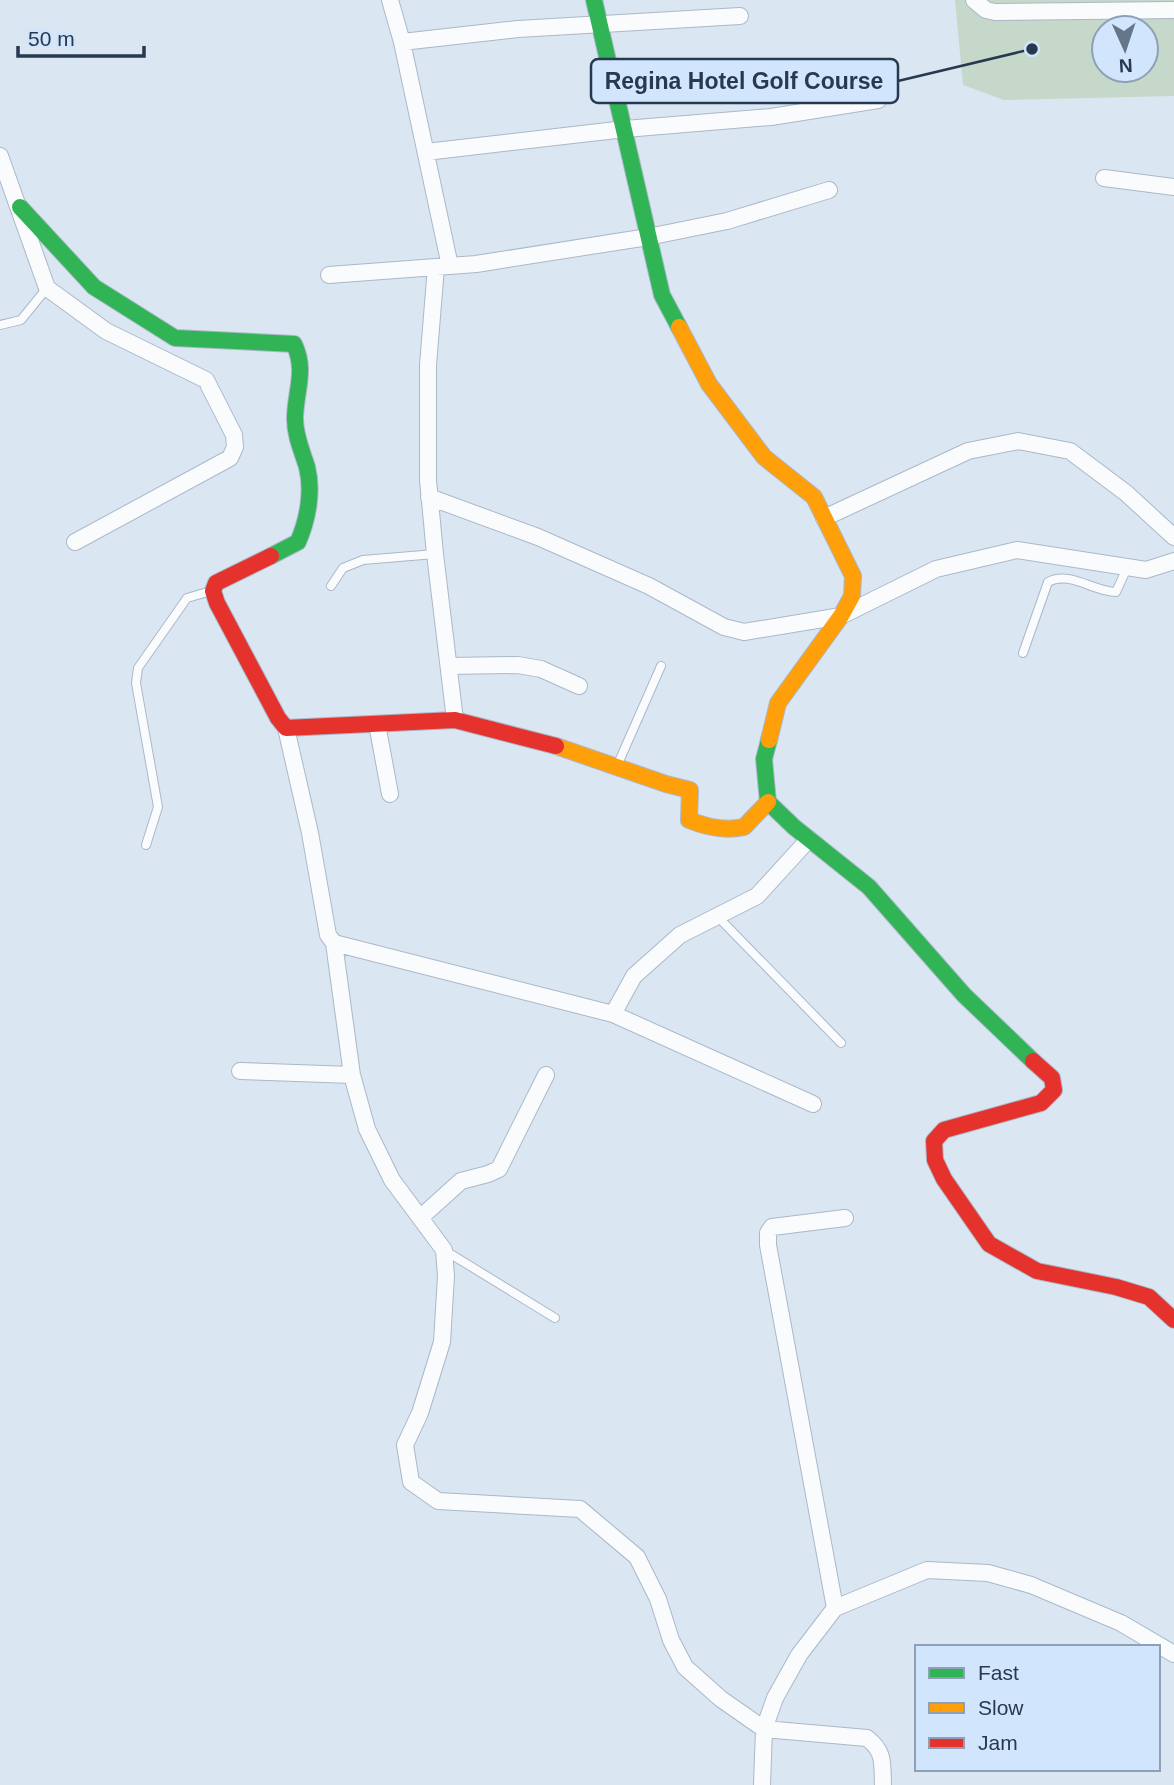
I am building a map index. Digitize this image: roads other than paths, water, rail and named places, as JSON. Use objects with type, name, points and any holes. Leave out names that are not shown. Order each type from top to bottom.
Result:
[{"type":"street","points":[[390,0],[426,152],[443,267],[428,365],[429,497],[455,720]]},
{"type":"street","points":[[594,0],[662,295],[709,384],[764,457],[814,497],[853,576],[852,596],[841,616],[778,703],[764,759],[768,802],[808,839],[869,887],[964,995],[1052,1078],[1054,1090],[1041,1102],[944,1129],[934,1141],[935,1160],[944,1178],[989,1244],[1037,1271],[1116,1287],[1149,1297],[1174,1320]]},
{"type":"street","points":[[974,0],[978,5],[995,12],[1174,10]]},
{"type":"street","points":[[402,42],[518,29],[740,16]]},
{"type":"street","points":[[426,152],[771,117],[878,100]]},
{"type":"street","points":[[0,156],[47,288],[106,331],[206,380],[234,435],[235,447],[230,458],[75,542]]},
{"type":"street","points":[[1104,178],[1174,187]]},
{"type":"street","points":[[329,275],[443,267],[648,237],[727,221],[829,190]]},
{"type":"street","points":[[20,207],[94,287],[175,338],[293,344],[301,357],[302,372],[295,420],[309,479],[304,531],[298,542],[216,583],[213,591],[278,718],[286,727],[310,833],[328,935],[334,943],[352,1075],[367,1129],[393,1180],[444,1250],[446,1276],[442,1342],[420,1413],[405,1445],[411,1482],[438,1501],[580,1509],[637,1557],[658,1599],[671,1640],[685,1667],[721,1699],[764,1729],[867,1738],[878,1747],[882,1759],[883,1785]]},
{"type":"street","points":[[824,518],[968,451],[1018,441],[1070,451],[1126,493],[1174,537]]},
{"type":"street","points":[[429,497],[538,537],[649,586],[724,627],[744,632],[841,616],[936,569],[1017,550],[1146,570],[1174,561]]},
{"type":"street","points":[[449,666],[518,665],[541,669],[579,686]]},
{"type":"street","points":[[286,727],[295,729],[455,720],[569,749],[690,790],[692,799],[689,820],[696,824],[745,827],[768,802]]},
{"type":"street","points":[[377,724],[390,794]]},
{"type":"street","points":[[613,1014],[634,976],[680,935],[757,896],[808,839]]},
{"type":"street","points":[[334,943],[613,1014],[813,1104]]},
{"type":"street","points":[[240,1071],[352,1075]]},
{"type":"street","points":[[420,1218],[461,1181],[488,1174],[499,1168],[545,1075]]},
{"type":"street","points":[[835,1608],[768,1245],[768,1233],[772,1227],[845,1218]]},
{"type":"street","points":[[762,1785],[764,1729],[775,1698],[799,1655],[835,1608],[927,1570],[988,1573],[1031,1586],[1121,1623],[1159,1645]]},
{"type":"lane","points":[[0,324],[20,320],[47,288]]},
{"type":"lane","points":[[331,586],[343,568],[363,560],[435,554]]},
{"type":"lane","points":[[1023,653],[1048,582],[1065,578],[1107,592],[1116,592],[1127,568]]},
{"type":"lane","points":[[146,845],[158,807],[136,683],[138,668],[187,598],[213,591]]},
{"type":"lane","points":[[617,766],[661,666]]},
{"type":"lane","points":[[718,917],[841,1043]]},
{"type":"lane","points":[[444,1250],[555,1318]]},
{"type":"place","name":"Regina Hotel Golf Course","points":[[1032,49]]}]
